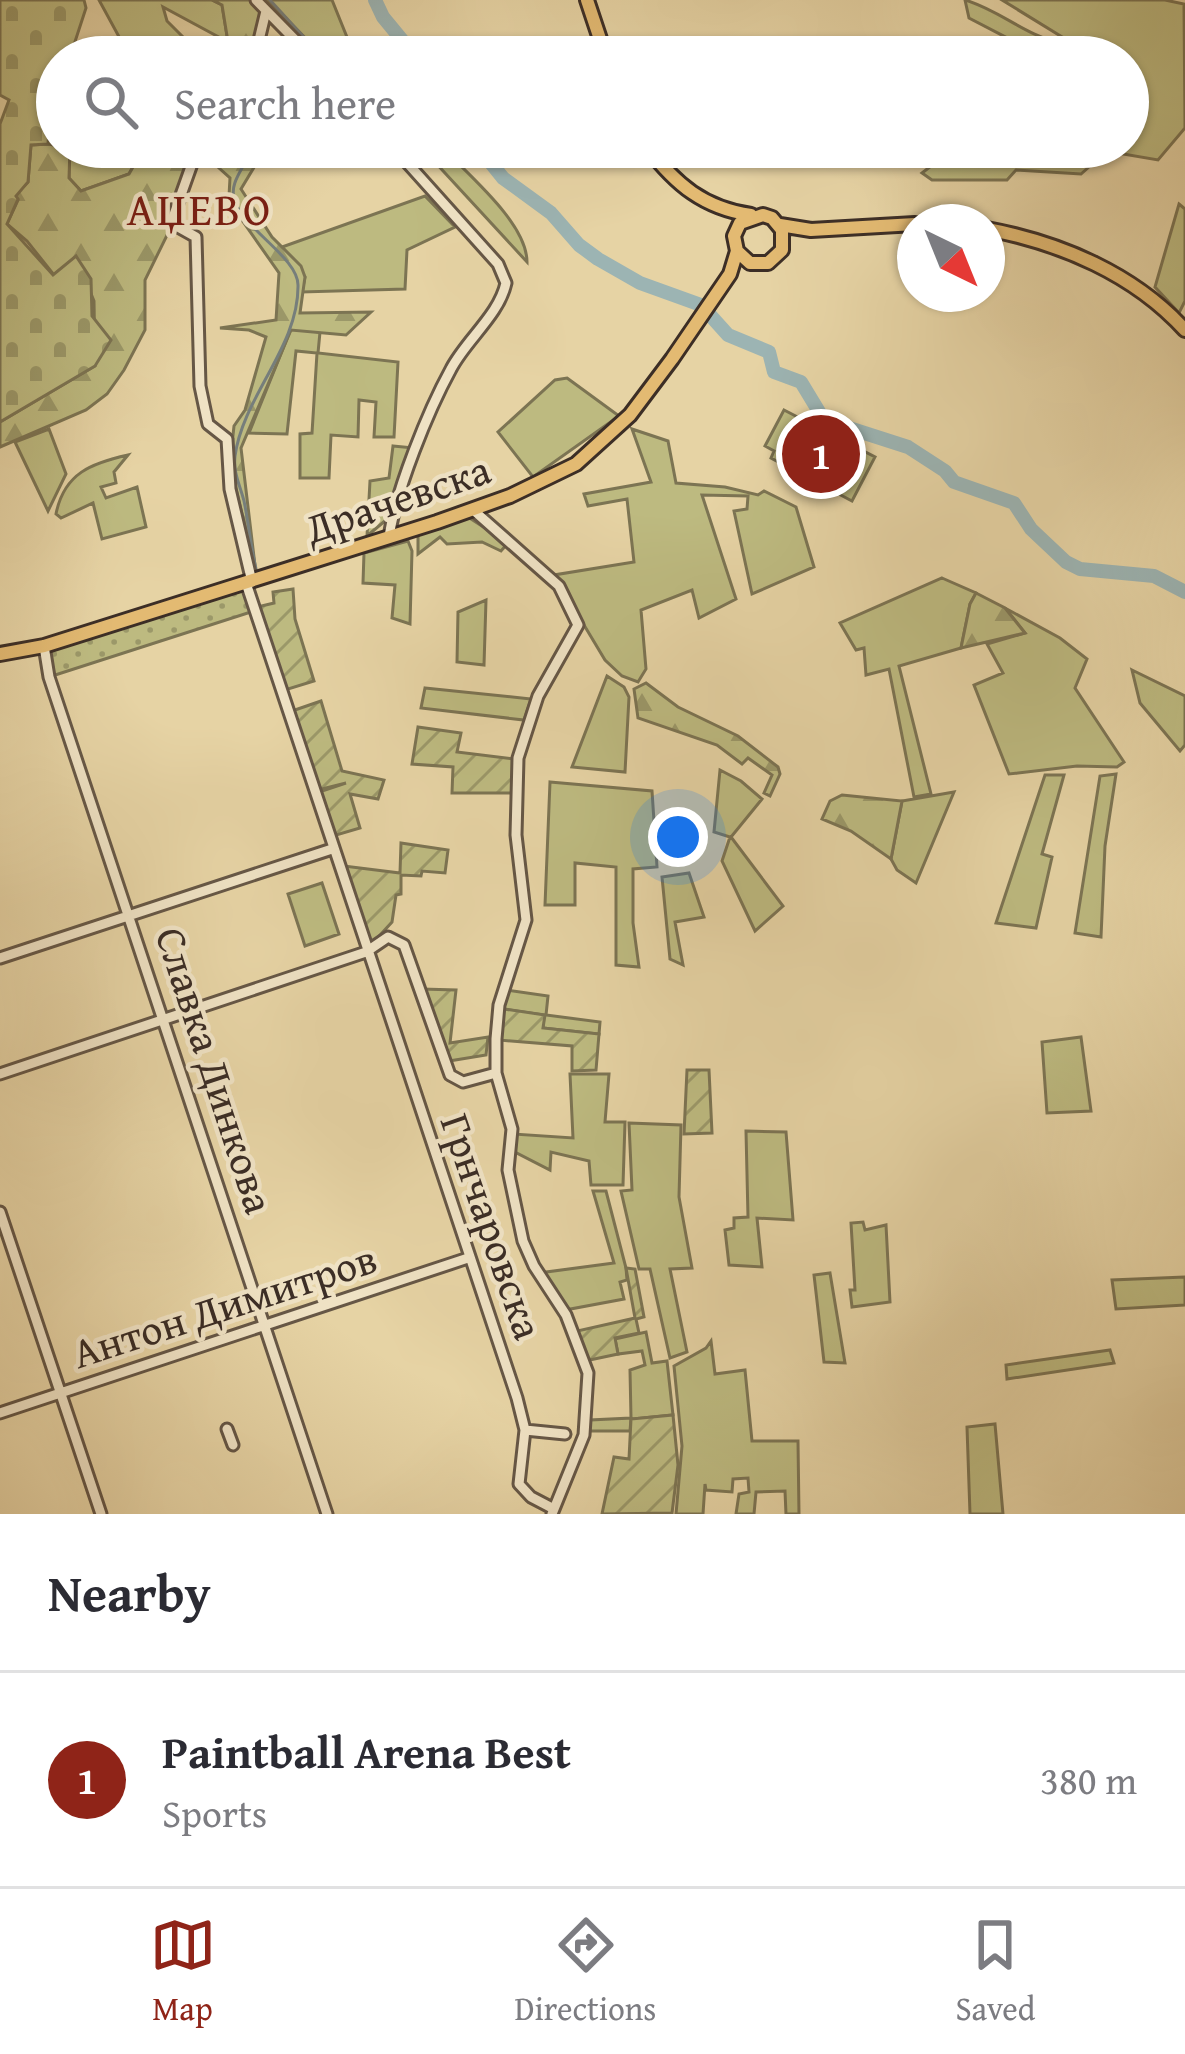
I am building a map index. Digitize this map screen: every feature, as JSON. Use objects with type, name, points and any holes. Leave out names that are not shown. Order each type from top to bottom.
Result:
[{"type":"main road","points":[[587,0],[599,36]]},
{"type":"main road","points":[[666,168],[721,211],[768,216],[780,226],[811,230],[897,225]]},
{"type":"main road","points":[[721,211],[735,246],[750,263],[768,263],[811,230]]},
{"type":"main road","points":[[735,246],[740,223],[752,215]]},
{"type":"main road","points":[[780,226],[782,250]]},
{"type":"main road","points":[[1005,234],[1120,276],[1139,287],[1185,331]]},
{"type":"main road","name":"Драчевска","points":[[0,653],[45,652],[95,631],[472,509],[551,477],[593,452],[630,415],[730,274],[735,246]]},
{"type":"main road","name":"Драчевска","points":[[730,274],[750,263]]},
{"type":"street","points":[[256,0],[291,36]]},
{"type":"street","points":[[259,36],[266,10]]},
{"type":"street","name":"Грнчаровска","points":[[191,168],[171,223],[196,236],[200,386],[208,424],[227,439],[230,489],[249,583],[525,1430],[519,1484],[552,1511]]},
{"type":"street","points":[[389,537],[396,507],[450,370],[497,304],[506,283],[498,264],[412,168]]},
{"type":"street","points":[[472,509],[559,586],[578,625],[539,694],[518,758],[516,836],[526,920],[499,1004],[496,1073],[512,1129],[508,1170],[523,1241],[566,1315],[588,1373],[584,1435],[552,1511]]},
{"type":"street","name":"Славка Динкова","points":[[45,652],[327,1514]]},
{"type":"street","points":[[0,958],[332,849]]},
{"type":"street","name":"Грнчаровска","points":[[366,952],[388,938],[404,945],[452,1077],[463,1082],[496,1073]]},
{"type":"street","points":[[0,1074],[366,952]]},
{"type":"street","points":[[0,1212],[100,1514]]},
{"type":"street","name":"Антон Димитров","points":[[0,1413],[468,1258]]},
{"type":"street","points":[[227,1429],[233,1445]]},
{"type":"street","points":[[525,1430],[565,1434]]},
{"type":"green space","points":[[0,0],[84,0],[77,36],[36,36],[36,145],[31,145],[28,182],[16,196],[7,224],[53,275],[76,256],[91,279],[92,316],[111,340],[95,366],[0,422],[0,124],[9,100],[0,95]]},
{"type":"green space","points":[[99,0],[212,0],[222,5],[227,36],[217,36],[163,7],[167,21],[182,36],[119,36]]},
{"type":"green space","points":[[212,0],[251,0],[269,16],[263,36],[227,36],[222,5]]},
{"type":"green space","points":[[268,0],[332,0],[347,36],[303,36]]},
{"type":"green space","points":[[965,0],[1039,36],[1004,36],[969,18]]},
{"type":"green space","points":[[1002,0],[1184,4],[1185,128],[1158,160],[1149,158],[1149,36],[1060,36]]},
{"type":"green space","points":[[31,145],[36,145],[36,168],[69,168],[69,178],[81,191],[129,174],[132,168],[186,169],[176,217],[145,280],[145,330],[124,370],[107,394],[86,410],[0,447],[0,422],[95,366],[94,301],[76,257],[54,275],[7,224],[18,200],[14,196],[28,182]]},
{"type":"green space","points":[[69,168],[132,168],[129,174],[81,191],[69,178]]},
{"type":"green space","points":[[219,168],[254,168],[241,189],[272,237],[301,266],[305,277],[300,313],[371,312],[346,335],[291,330],[241,448],[256,574],[230,463],[234,426],[245,410],[266,337],[249,330],[220,328],[276,320],[279,273],[237,213],[229,196],[230,178]]},
{"type":"green space","points":[[440,168],[463,168],[494,200],[517,232],[527,262]]},
{"type":"green space","points":[[928,168],[1088,168],[1081,174],[1016,170],[1007,180],[932,180],[922,173]]},
{"type":"green space","points":[[425,196],[455,227],[407,250],[405,289],[302,292],[305,277],[282,247]]},
{"type":"green space","points":[[1179,204],[1185,209],[1185,301],[1179,313],[1155,287]]},
{"type":"green space","points":[[291,329],[320,332],[318,353],[398,362],[394,437],[374,437],[376,402],[359,400],[358,437],[331,435],[329,478],[300,478],[300,434],[312,433],[317,353],[296,351],[287,434],[249,433]]},
{"type":"green space","points":[[567,378],[619,416],[533,477],[498,432],[555,380]]},
{"type":"green space","points":[[784,410],[875,457],[852,501],[771,458],[774,451],[765,446]]},
{"type":"green space","points":[[49,429],[66,474],[48,511],[15,442]]},
{"type":"green space","points":[[632,429],[668,441],[676,483],[758,495],[764,491],[796,507],[814,567],[752,594],[734,511],[747,509],[748,496],[702,495],[736,599],[699,618],[692,590],[641,610],[646,669],[638,682],[622,676],[605,660],[554,575],[634,562],[627,499],[588,506],[584,494],[651,482]]},
{"type":"green space","points":[[393,446],[414,448],[386,520],[367,536],[370,481],[389,478]]},
{"type":"green space","points":[[128,455],[114,472],[116,483],[101,487],[106,498],[137,487],[146,527],[102,539],[93,503],[61,518],[56,514],[73,479]]},
{"type":"green space","points":[[468,517],[508,543],[501,551],[482,542],[447,544],[440,537],[418,554],[418,532]]},
{"type":"green space","points":[[408,541],[412,551],[410,624],[392,618],[395,585],[363,583],[364,553]]},
{"type":"green space","points":[[942,578],[976,593],[961,648],[899,666],[931,794],[914,797],[889,669],[866,675],[864,648],[856,650],[840,623]]},
{"type":"green space","points":[[246,583],[254,611],[49,677],[44,646]]},
{"type":"green space","points":[[293,589],[295,619],[314,681],[285,690],[257,607],[274,603],[273,592]]},
{"type":"green space","points":[[976,593],[1005,608],[1025,633],[961,648]]},
{"type":"green space","points":[[486,600],[484,665],[457,662],[458,612]]},
{"type":"green space","points":[[1005,608],[1087,659],[1075,688],[1124,762],[1117,767],[1009,774],[974,685],[1003,673],[987,644],[1025,633]]},
{"type":"green space","points":[[1132,670],[1185,696],[1185,745],[1180,751],[1140,703]]},
{"type":"green space","points":[[607,676],[624,687],[629,697],[625,772],[572,767]]},
{"type":"green space","points":[[646,683],[678,707],[738,736],[778,767],[780,774],[770,796],[764,793],[772,775],[748,758],[742,764],[717,745],[638,718],[634,689]]},
{"type":"green space","points":[[425,688],[531,699],[524,720],[421,708]]},
{"type":"green space","points":[[321,701],[342,771],[384,780],[378,799],[350,794],[360,828],[333,836],[319,792],[346,783],[318,790],[292,711]]},
{"type":"green space","points":[[418,727],[461,733],[457,752],[514,759],[512,793],[452,793],[453,767],[412,764]]},
{"type":"green space","points":[[720,770],[762,799],[731,837],[783,906],[755,931],[722,861],[730,837],[714,832]]},
{"type":"green space","points":[[1116,774],[1105,846],[1101,937],[1075,933],[1100,776]]},
{"type":"green space","points":[[1045,775],[1064,775],[1042,854],[1052,857],[1036,928],[996,923]]},
{"type":"green space","points":[[550,782],[652,791],[657,867],[633,869],[639,967],[616,965],[616,867],[575,863],[575,905],[545,905]]},
{"type":"green space","points":[[954,792],[916,883],[897,870],[891,859],[902,801]]},
{"type":"green space","points":[[842,795],[902,801],[891,859],[851,831],[822,819],[830,801]]},
{"type":"green space","points":[[401,843],[448,850],[445,873],[401,875],[392,922],[370,946],[344,866],[400,873]]},
{"type":"green space","points":[[689,873],[704,917],[675,922],[683,965],[670,959],[662,877]]},
{"type":"green space","points":[[322,883],[339,934],[305,946],[288,894]]},
{"type":"green space","points":[[421,989],[456,990],[450,1043],[488,1037],[486,1055],[449,1061]]},
{"type":"green space","points":[[507,990],[548,996],[546,1015],[600,1022],[599,1034],[543,1028],[544,1015],[503,1009]]},
{"type":"green space","points":[[504,1009],[545,1015],[543,1028],[599,1034],[596,1070],[572,1071],[572,1046],[499,1040]]},
{"type":"green space","points":[[1081,1037],[1091,1111],[1047,1113],[1042,1042]]},
{"type":"green space","points":[[687,1070],[709,1070],[712,1133],[684,1134]]},
{"type":"green space","points":[[570,1074],[609,1074],[605,1122],[625,1122],[623,1185],[591,1185],[589,1161],[551,1152],[550,1170],[513,1151],[514,1134],[573,1138]]},
{"type":"green space","points":[[629,1123],[681,1125],[679,1197],[692,1268],[670,1269],[687,1352],[670,1358],[650,1269],[639,1269],[621,1191],[632,1190]]},
{"type":"green space","points":[[746,1131],[786,1132],[793,1220],[757,1218],[762,1267],[729,1265],[725,1230],[734,1228],[734,1218],[748,1217]]},
{"type":"green space","points":[[593,1191],[606,1191],[626,1268],[627,1280],[620,1282],[624,1299],[565,1310],[539,1273],[614,1263]]},
{"type":"green space","points":[[863,1222],[865,1230],[886,1225],[890,1302],[852,1307],[851,1223]]},
{"type":"green space","points":[[626,1268],[635,1269],[644,1317],[636,1319],[639,1333],[615,1338],[618,1354],[585,1361],[577,1331],[635,1318]]},
{"type":"green space","points":[[830,1273],[845,1363],[824,1362],[814,1275]]},
{"type":"green space","points":[[1185,1277],[1185,1305],[1116,1309],[1112,1280]]},
{"type":"green space","points":[[646,1332],[652,1363],[667,1361],[673,1415],[631,1419],[630,1431],[586,1431],[590,1420],[631,1418],[630,1370],[645,1365],[642,1351],[618,1354],[615,1339]]},
{"type":"green space","points":[[711,1341],[715,1374],[745,1370],[752,1441],[798,1441],[799,1514],[786,1514],[785,1491],[756,1492],[754,1514],[736,1514],[739,1494],[749,1492],[748,1478],[733,1479],[732,1492],[706,1490],[705,1484],[703,1514],[676,1514],[682,1446],[674,1366]]},
{"type":"green space","points":[[1110,1350],[1114,1363],[1007,1379],[1006,1365]]},
{"type":"green space","points":[[673,1415],[678,1465],[672,1513],[602,1514],[614,1457],[629,1459],[631,1419]]},
{"type":"green space","points":[[995,1424],[1003,1514],[970,1514],[967,1427]]},
{"type":"waterway","points":[[270,0],[303,36]]},
{"type":"waterway","points":[[375,0],[399,36]]},
{"type":"waterway","points":[[242,168],[233,191],[239,209],[289,264],[298,285],[290,329],[248,413],[235,456],[257,573]]},
{"type":"waterway","points":[[495,168],[598,259],[640,283],[701,305],[728,335],[769,352],[774,372],[801,382],[824,420],[908,447],[954,482],[1014,503],[1031,529],[1080,569],[1154,576],[1185,592]]},
{"type":"place","name":"Paintball Arena Best","points":[[821,454]]},
{"type":"district","name":"АЏЕВО","points":[[200,208]]}]
